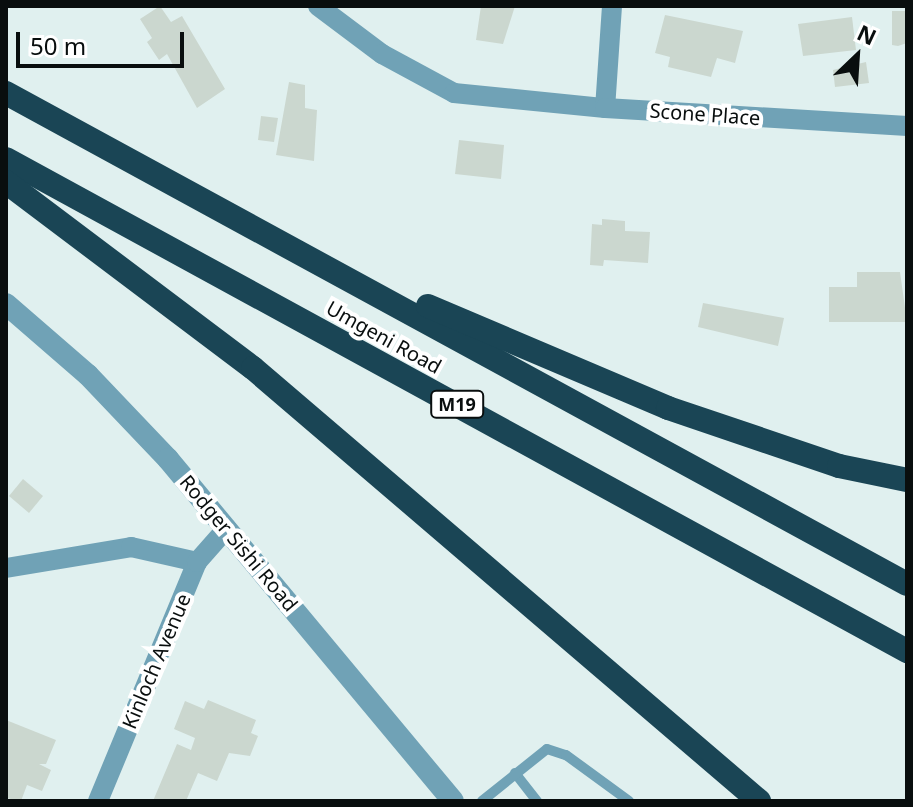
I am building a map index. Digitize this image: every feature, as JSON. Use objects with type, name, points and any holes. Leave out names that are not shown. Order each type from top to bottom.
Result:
[{"type":"highway","name":"Umgeni Road","points":[[6,93],[907,584]]},
{"type":"highway","name":"Umgeni Road","points":[[6,159],[907,651]]},
{"type":"highway","points":[[6,182],[253,368],[759,801]]},
{"type":"highway","points":[[174,183],[446,314],[668,408],[839,466],[907,480]]},
{"type":"street","name":"Scone Place","points":[[318,6],[382,54],[454,93],[605,108],[907,126]]},
{"type":"street","points":[[605,108],[612,6]]},
{"type":"street","name":"Rodger Sishi Road","points":[[6,304],[88,375],[227,528],[453,801]]},
{"type":"street","name":"Kinloch Avenue","points":[[98,801],[197,562],[227,528]]},
{"type":"street","points":[[6,568],[131,547],[197,562]]},
{"type":"lane","points":[[482,801],[537,754],[558,752],[629,801]]},
{"type":"lane","points":[[515,773],[537,801]]},
{"type":"building","points":[[160,6],[171,22],[182,16],[225,89],[197,108],[167,54],[159,60],[147,42],[152,38],[140,19]]},
{"type":"building","points":[[481,6],[515,6],[503,44],[476,40]]},
{"type":"building","points":[[892,11],[907,11],[907,43],[898,46],[892,45]]},
{"type":"building","points":[[665,15],[743,31],[735,63],[717,58],[711,77],[668,67],[670,57],[655,53]]},
{"type":"building","points":[[852,17],[856,50],[803,56],[798,24]]},
{"type":"building","points":[[866,62],[869,83],[835,87],[833,70]]},
{"type":"building","points":[[289,82],[305,85],[305,108],[317,110],[314,161],[276,155]]},
{"type":"building","points":[[261,116],[278,118],[274,142],[258,140]]},
{"type":"building","points":[[459,140],[504,145],[501,179],[455,174]]},
{"type":"building","points":[[602,219],[625,221],[625,231],[650,232],[648,263],[604,260],[603,266],[590,265],[592,224],[602,225]]},
{"type":"building","points":[[857,272],[900,272],[907,322],[829,322],[829,287],[857,287]]},
{"type":"building","points":[[703,303],[784,318],[778,346],[698,327]]},
{"type":"building","points":[[23,479],[43,496],[29,513],[9,496]]},
{"type":"building","points":[[208,700],[256,720],[251,733],[258,736],[250,756],[229,753],[217,781],[198,773],[186,801],[153,801],[177,744],[191,750],[195,738],[174,729],[185,701],[204,709]]},
{"type":"building","points":[[6,720],[56,740],[46,764],[39,764],[51,770],[42,791],[27,785],[21,801],[6,798]]}]
